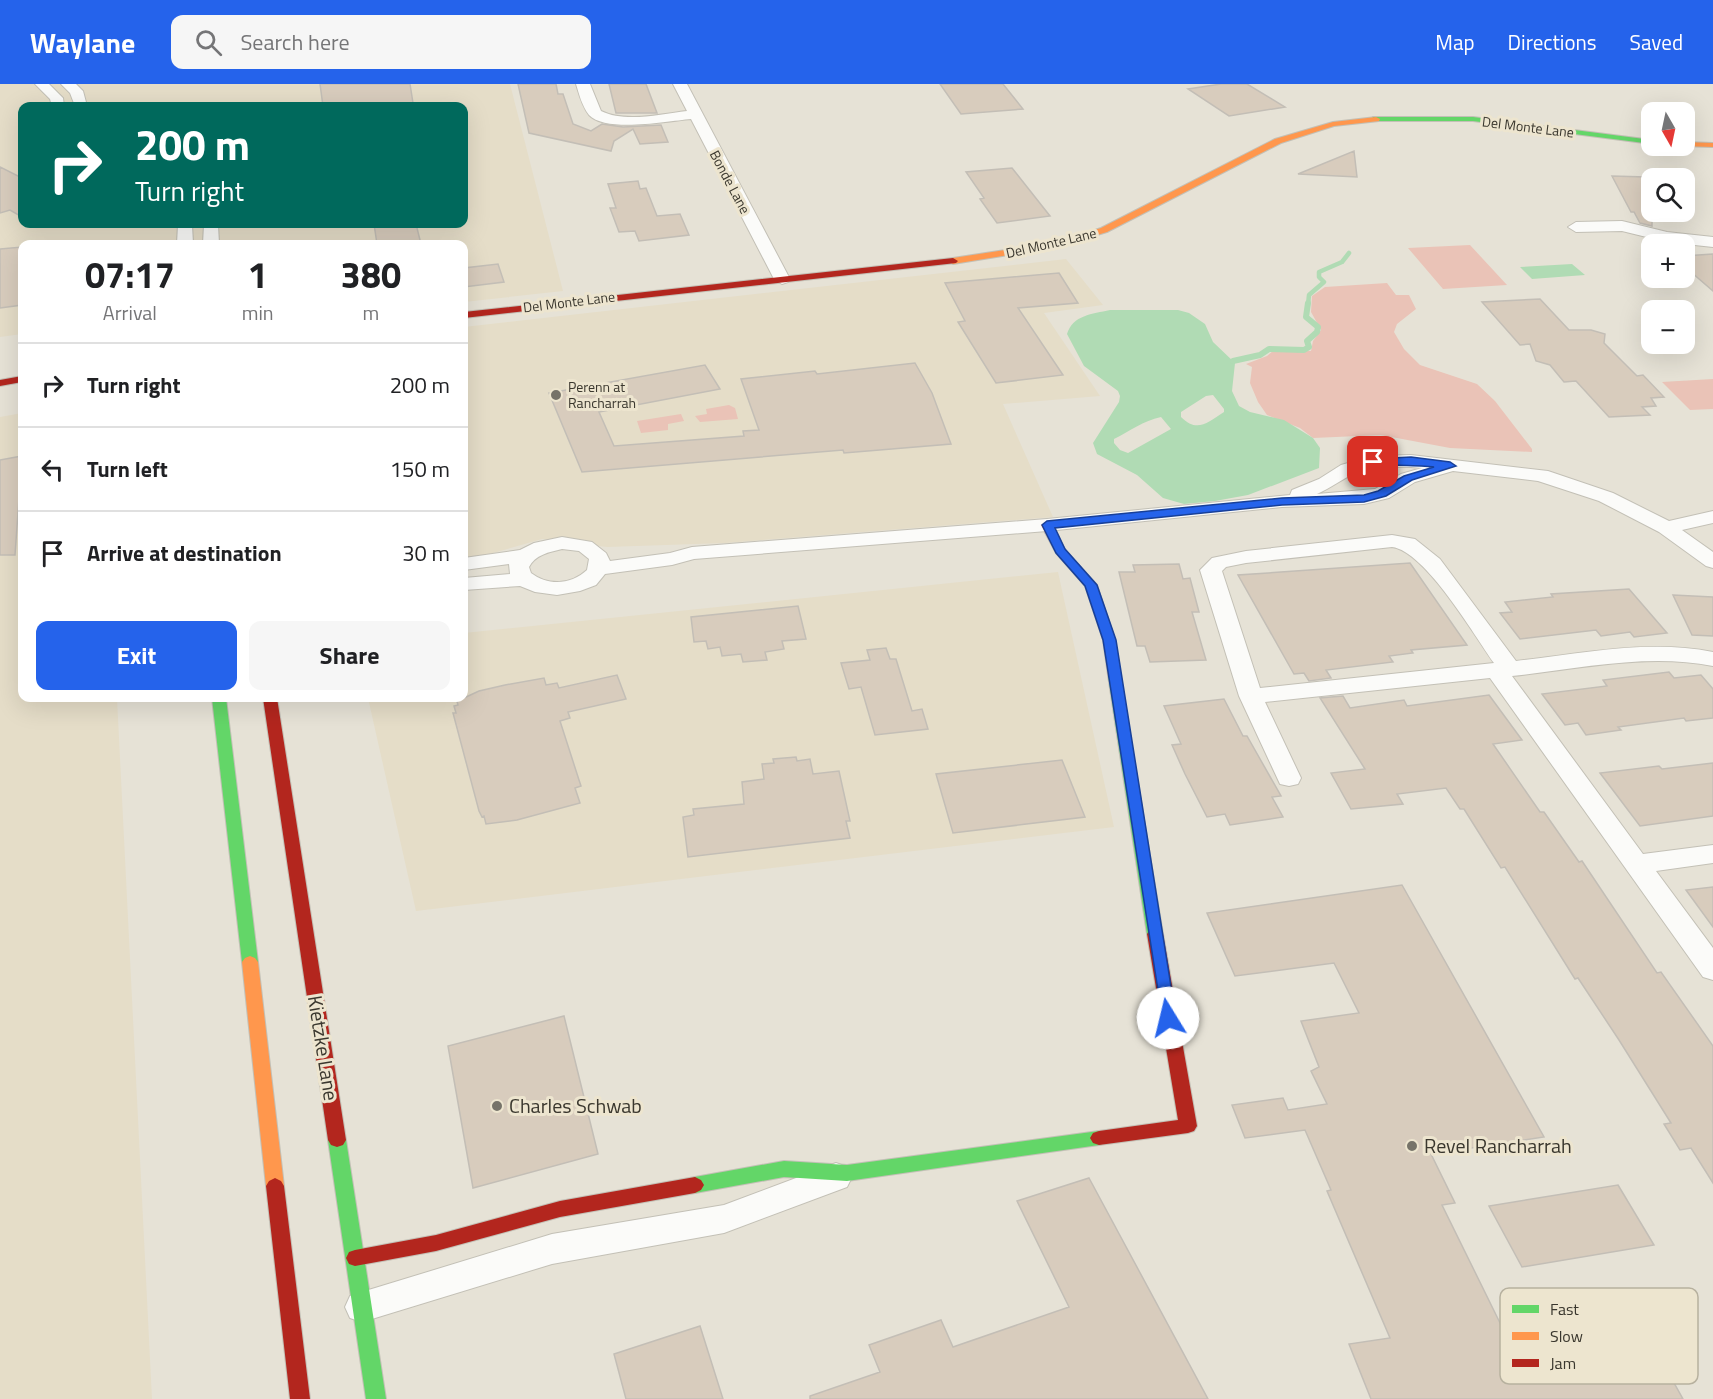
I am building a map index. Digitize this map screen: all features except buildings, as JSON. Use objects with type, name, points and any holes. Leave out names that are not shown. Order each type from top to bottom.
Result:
[{"type":"street","points":[[42,84],[57,102]]},
{"type":"street","points":[[68,84],[76,92],[80,102]]},
{"type":"street","points":[[583,84],[593,112],[601,118],[625,120],[695,114]]},
{"type":"street","name":"Bonde Lane","points":[[680,84],[782,279]]},
{"type":"street","name":"Del Monte Lane","points":[[468,315],[992,256],[1083,238],[1140,213],[1267,146],[1295,134],[1333,124],[1386,118],[1454,118],[1641,141]]},
{"type":"street","points":[[1695,144],[1713,145]]},
{"type":"street","points":[[1576,227],[1622,226],[1667,237],[1713,242]]},
{"type":"street","points":[[0,370],[18,368]]},
{"type":"street","points":[[0,384],[18,380]]},
{"type":"street","points":[[0,384],[18,384]]},
{"type":"street","points":[[1282,501],[1326,483],[1348,469],[1373,462],[1411,461],[1541,475],[1606,497],[1666,528],[1713,562]]},
{"type":"street","points":[[598,563],[672,559],[692,553],[1047,525],[1282,501],[1364,498],[1382,494],[1408,478],[1450,466]]},
{"type":"street","points":[[1666,528],[1713,518]]},
{"type":"street","points":[[355,1258],[436,1243],[560,1209],[784,1169],[847,1173],[1188,1126],[1175,1060],[1110,640],[1091,585],[1060,551],[1047,525]]},
{"type":"street","points":[[1289,778],[1251,696],[1211,570],[1219,562],[1246,557],[1392,541],[1408,543],[1433,563],[1503,670],[1637,864],[1713,969]]},
{"type":"street","points":[[562,543],[585,546],[598,563],[591,578],[581,584],[563,589],[543,589],[531,585],[523,579],[519,572],[520,563],[536,549],[562,543]]},
{"type":"street","points":[[468,563],[526,556]]},
{"type":"street","points":[[468,584],[523,579]]},
{"type":"street","points":[[1251,696],[1680,653],[1713,659]]},
{"type":"street","points":[[219,702],[300,1399]]},
{"type":"street","name":"Kietzke Lane","points":[[271,702],[376,1399]]},
{"type":"street","points":[[1637,864],[1713,855]]},
{"type":"street","points":[[362,1307],[552,1249],[724,1219],[847,1173]]},
{"type":"shaded area","points":[[0,84],[510,84],[563,291],[468,302],[468,240],[18,240],[18,335],[0,337]]},
{"type":"shaded area","points":[[1470,245],[1507,285],[1443,289],[1408,248]]},
{"type":"shaded area","points":[[1066,259],[1103,305],[1044,313],[1100,396],[1003,404],[1053,517],[725,543],[607,547],[542,539],[468,558],[468,327]]},
{"type":"shaded area","points":[[1572,264],[1585,275],[1532,279],[1520,267]]},
{"type":"shaded area","points":[[1387,283],[1396,295],[1409,295],[1416,309],[1397,324],[1394,332],[1404,349],[1420,365],[1477,384],[1495,401],[1532,452],[1450,448],[1381,435],[1313,438],[1300,428],[1267,415],[1258,402],[1250,383],[1252,367],[1246,364],[1267,356],[1274,350],[1311,351],[1313,341],[1321,330],[1311,312],[1312,296],[1325,287]]},
{"type":"shaded area","points":[[1110,310],[1178,310],[1189,313],[1205,324],[1213,342],[1235,363],[1232,391],[1239,406],[1250,412],[1284,420],[1313,438],[1320,448],[1319,468],[1248,495],[1184,504],[1163,498],[1137,475],[1097,454],[1093,443],[1119,402],[1120,396],[1118,391],[1084,366],[1067,334],[1078,319]],"holes":[[[1213,395],[1224,412],[1202,425],[1192,425],[1181,417],[1181,412],[1206,396]],[[1161,417],[1171,429],[1128,453],[1120,450],[1114,443],[1114,439]]]},
{"type":"shaded area","points":[[1713,379],[1713,409],[1690,410],[1662,382]]},
{"type":"shaded area","points":[[729,405],[735,408],[738,419],[700,422],[695,416],[707,414],[706,409]]},
{"type":"shaded area","points":[[18,414],[18,702],[117,702],[152,1399],[0,1399],[0,417]]},
{"type":"shaded area","points":[[681,414],[684,421],[668,424],[668,430],[641,433],[637,421]]},
{"type":"shaded area","points":[[1058,572],[1114,827],[416,911],[369,702],[468,702],[468,633]]},
{"type":"waterway","points":[[1308,305],[1309,295],[1324,282],[1319,277],[1319,272],[1342,262],[1349,253]]},
{"type":"waterway","points":[[1233,361],[1260,355],[1269,349],[1304,350],[1309,347],[1307,341],[1317,332],[1318,327],[1306,317],[1308,303]]},
{"type":"traffic: fast","points":[[1376,119],[1473,119],[1641,141]]},
{"type":"traffic: fast","points":[[1114,675],[1155,934]]},
{"type":"traffic: fast","points":[[219,702],[250,962]]},
{"type":"traffic: fast","points":[[695,1185],[784,1169],[847,1173],[1099,1138]]},
{"type":"traffic: fast","points":[[337,1140],[376,1399]]},
{"type":"traffic: slow","points":[[953,261],[1058,244],[1104,230],[1278,141],[1333,124],[1376,119]]},
{"type":"traffic: slow","points":[[1695,144],[1713,145]]},
{"type":"traffic: slow","points":[[1047,525],[1060,551],[1091,585],[1109,640],[1114,675]]},
{"type":"traffic: slow","points":[[250,962],[275,1186]]},
{"type":"traffic: jam","points":[[468,315],[953,261]]},
{"type":"traffic: jam","points":[[0,383],[18,380]]},
{"type":"traffic: jam","points":[[271,702],[337,1140]]},
{"type":"traffic: jam","points":[[1099,1138],[1188,1126],[1155,934]]},
{"type":"traffic: jam","points":[[355,1258],[436,1243],[560,1209],[695,1185]]},
{"type":"traffic: jam","points":[[275,1186],[300,1399]]},
{"type":"place","name":"Perenn at Rancharrah","points":[[556,395]]},
{"type":"place","name":"Charles Schwab","points":[[497,1106]]},
{"type":"place","name":"Revel Rancharrah","points":[[1412,1146]]},
{"type":"route","points":[[1168,1018],[1110,640],[1091,585],[1060,551],[1047,525],[1282,501],[1364,498],[1382,494],[1408,478],[1450,466],[1411,461],[1373,462]]}]
